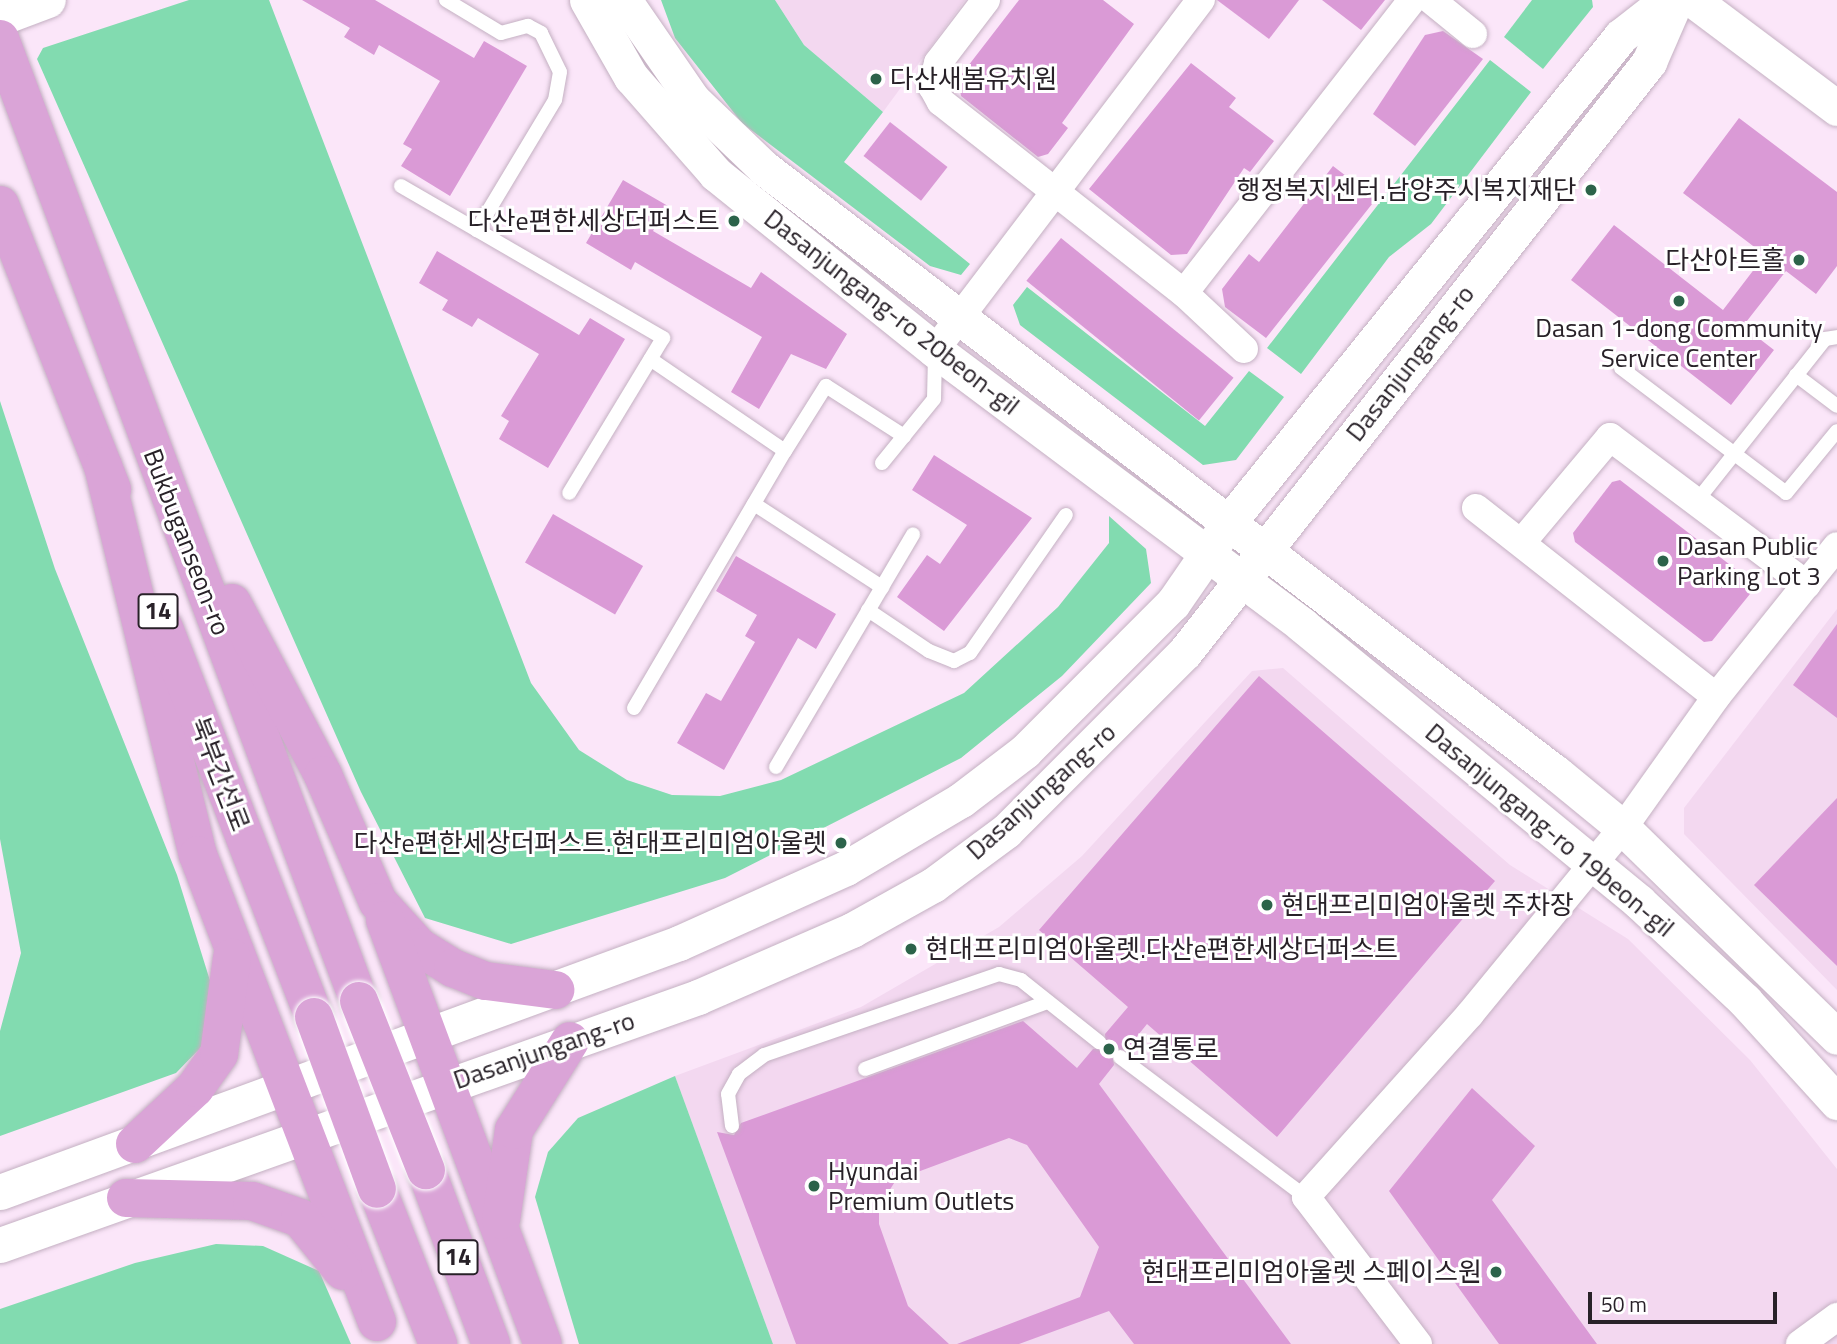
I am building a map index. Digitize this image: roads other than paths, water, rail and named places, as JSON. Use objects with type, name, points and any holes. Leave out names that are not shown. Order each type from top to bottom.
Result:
[{"type":"highway","name":"Bukbuganseon-ro","points":[[0,38],[359,1000],[491,1344]]},
{"type":"highway","name":"북부간선로","points":[[0,205],[103,466],[438,1344]]},
{"type":"highway","points":[[158,462],[323,775],[378,902],[431,1036],[543,1344]]},
{"type":"highway","points":[[103,466],[198,855],[285,1090],[382,1333]]},
{"type":"highway","points":[[378,902],[419,947],[453,968],[486,981],[555,990]]},
{"type":"highway","points":[[135,1144],[194,1088],[219,1054],[232,946]]},
{"type":"highway","points":[[500,1229],[514,1130],[570,1041]]},
{"type":"highway","points":[[126,1198],[253,1201],[300,1218],[382,1333]]},
{"type":"street","points":[[0,18],[48,0]]},
{"type":"street","name":"Dasanjungang-ro 20beon-gil","points":[[587,0],[631,77],[691,149],[935,350],[1242,579]]},
{"type":"street","name":"Dasanjungang-ro 20beon-gil","points":[[624,0],[660,58],[723,132],[1265,551]]},
{"type":"street","points":[[986,0],[938,63],[932,86],[941,102],[1184,293],[1244,349]]},
{"type":"street","points":[[935,350],[958,313],[1201,0]]},
{"type":"street","points":[[1184,293],[1412,0]]},
{"type":"street","points":[[1431,0],[1473,34]]},
{"type":"street","name":"Dasanjungang-ro","points":[[0,1192],[431,1036],[761,910],[907,837],[1025,751],[1173,603],[1229,522],[1621,36],[1667,0]]},
{"type":"street","name":"Dasanjungang-ro","points":[[0,1245],[774,966],[933,885],[1006,831],[1185,652],[1649,62],[1676,0]]},
{"type":"street","points":[[1693,0],[1837,108]]},
{"type":"street","points":[[1522,541],[1610,437],[1807,585]]},
{"type":"street","points":[[1476,508],[1522,541],[1716,697]]},
{"type":"street","points":[[1418,1344],[1306,1197],[1593,865],[1623,828],[1716,697],[1837,545]]},
{"type":"street","name":"Dasanjungang-ro 19beon-gil","points":[[1265,551],[1623,828],[1837,1037]]},
{"type":"street","name":"Dasanjungang-ro 19beon-gil","points":[[1242,579],[1691,948],[1837,1102]]},
{"type":"street","points":[[1800,1344],[1837,1317]]},
{"type":"lane","points":[[446,0],[502,33],[528,26],[541,33],[560,72],[555,100],[477,230]]},
{"type":"lane","points":[[401,186],[663,338],[569,493]]},
{"type":"lane","points":[[1696,502],[1825,339],[1837,337]]},
{"type":"lane","points":[[882,463],[934,399],[935,350]]},
{"type":"lane","points":[[650,359],[785,452]]},
{"type":"lane","points":[[1621,368],[1786,493],[1837,431]]},
{"type":"lane","points":[[1796,375],[1837,406]]},
{"type":"lane","points":[[634,708],[826,386],[904,436]]},
{"type":"lane","points":[[754,504],[882,586]]},
{"type":"lane","points":[[868,610],[929,651],[954,660],[970,653],[1066,515]]},
{"type":"lane","points":[[776,767],[913,534]]},
{"type":"lane","points":[[732,1126],[728,1094],[739,1074],[764,1055],[999,974],[1021,980],[1099,1041]]},
{"type":"lane","points":[[865,1069],[1047,1002]]},
{"type":"lane","points":[[1120,1058],[1306,1197]]},
{"type":"place","name":"다산새봄유치원","points":[[876,79]]},
{"type":"place","name":"행정복지센터.남양주시복지재단","points":[[1591,190]]},
{"type":"place","name":"다산e편한세상더퍼스트","points":[[734,221]]},
{"type":"place","name":"다산아트홀","points":[[1799,260]]},
{"type":"place","name":"Dasan 1-dong Community Service Center","points":[[1679,301]]},
{"type":"place","name":"Dasan Public Parking Lot 3","points":[[1663,561]]},
{"type":"place","name":"다산e편한세상더퍼스트.현대프리미엄아울렛","points":[[841,843]]},
{"type":"place","name":"현대프리미엄아울렛 주차장","points":[[1267,905]]},
{"type":"place","name":"현대프리미엄아울렛.다산e편한세상더퍼스트","points":[[911,949]]},
{"type":"place","name":"연결통로","points":[[1109,1049]]},
{"type":"place","name":"Hyundai Premium Outlets","points":[[814,1186]]},
{"type":"place","name":"현대프리미엄아울렛 스페이스원","points":[[1496,1272]]}]
